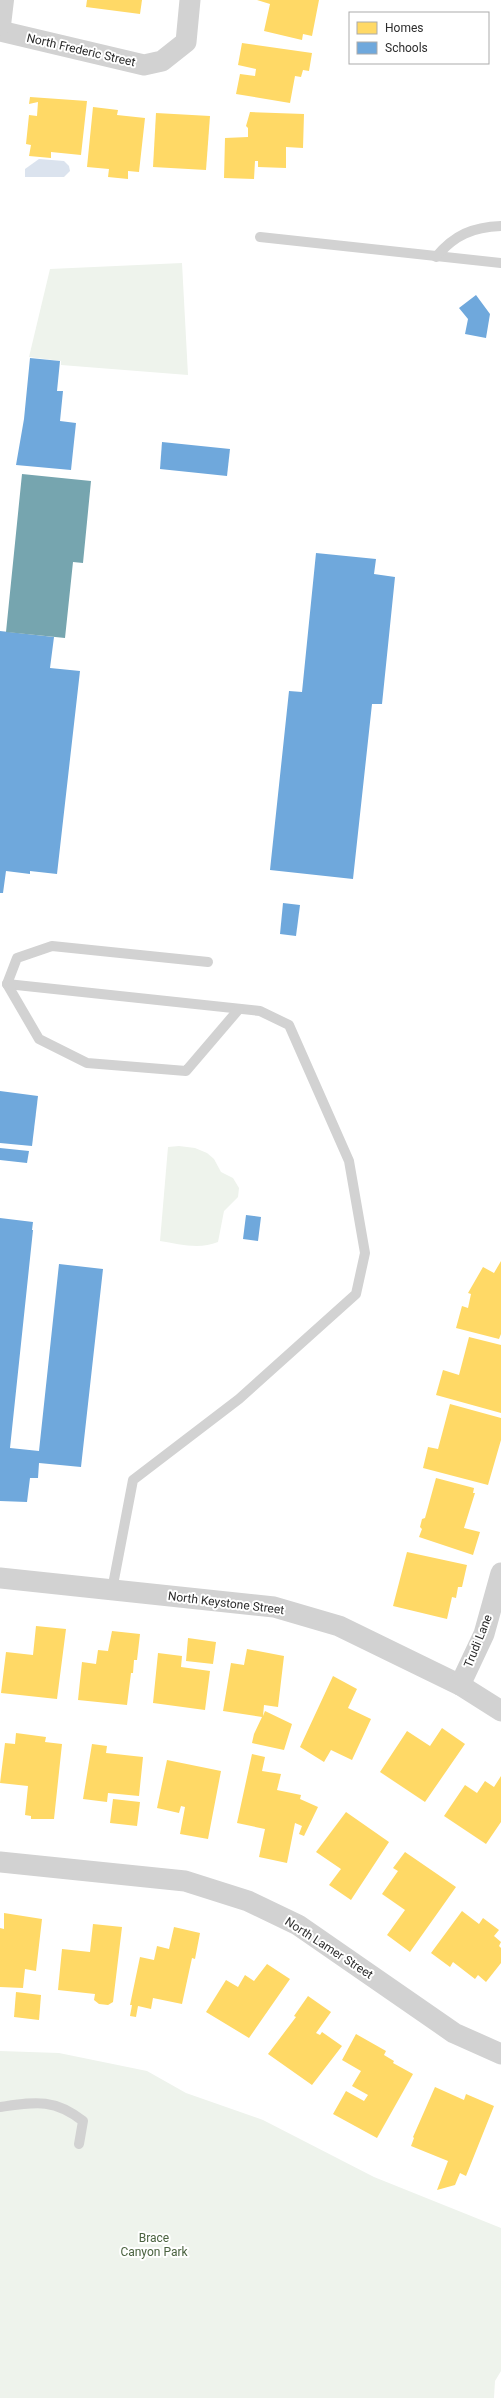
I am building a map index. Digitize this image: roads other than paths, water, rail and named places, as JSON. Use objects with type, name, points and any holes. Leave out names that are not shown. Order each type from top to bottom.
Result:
[{"type":"street","points":[[0,25],[3,0]]},
{"type":"street","name":"North Frederic Street","points":[[0,31],[144,65],[162,61],[186,42],[190,0]]},
{"type":"street","name":"Trudi Lane","points":[[460,1685],[484,1634],[501,1573]]},
{"type":"street","name":"North Keystone Street","points":[[0,1578],[274,1607],[339,1626],[460,1685],[501,1711]]},
{"type":"street","name":"North Lamer Street","points":[[0,1862],[185,1880],[248,1901],[298,1924],[454,2033],[501,2054]]},
{"type":"lane","points":[[436,257],[447,244],[464,233],[486,226],[501,226]]},
{"type":"lane","points":[[260,237],[501,264]]},
{"type":"lane","points":[[7,984],[17,958],[52,946],[208,962]]},
{"type":"lane","points":[[7,984],[260,1011],[289,1025],[350,1161],[365,1253],[356,1294],[239,1399],[133,1480],[112,1590]]},
{"type":"lane","points":[[7,984],[39,1039],[87,1063],[186,1071],[239,1009]]},
{"type":"lane","points":[[0,2107],[46,2103],[67,2108],[83,2121],[79,2144]]},
{"type":"park label","name":"Brace Canyon Park","points":[[154,2245]]}]
